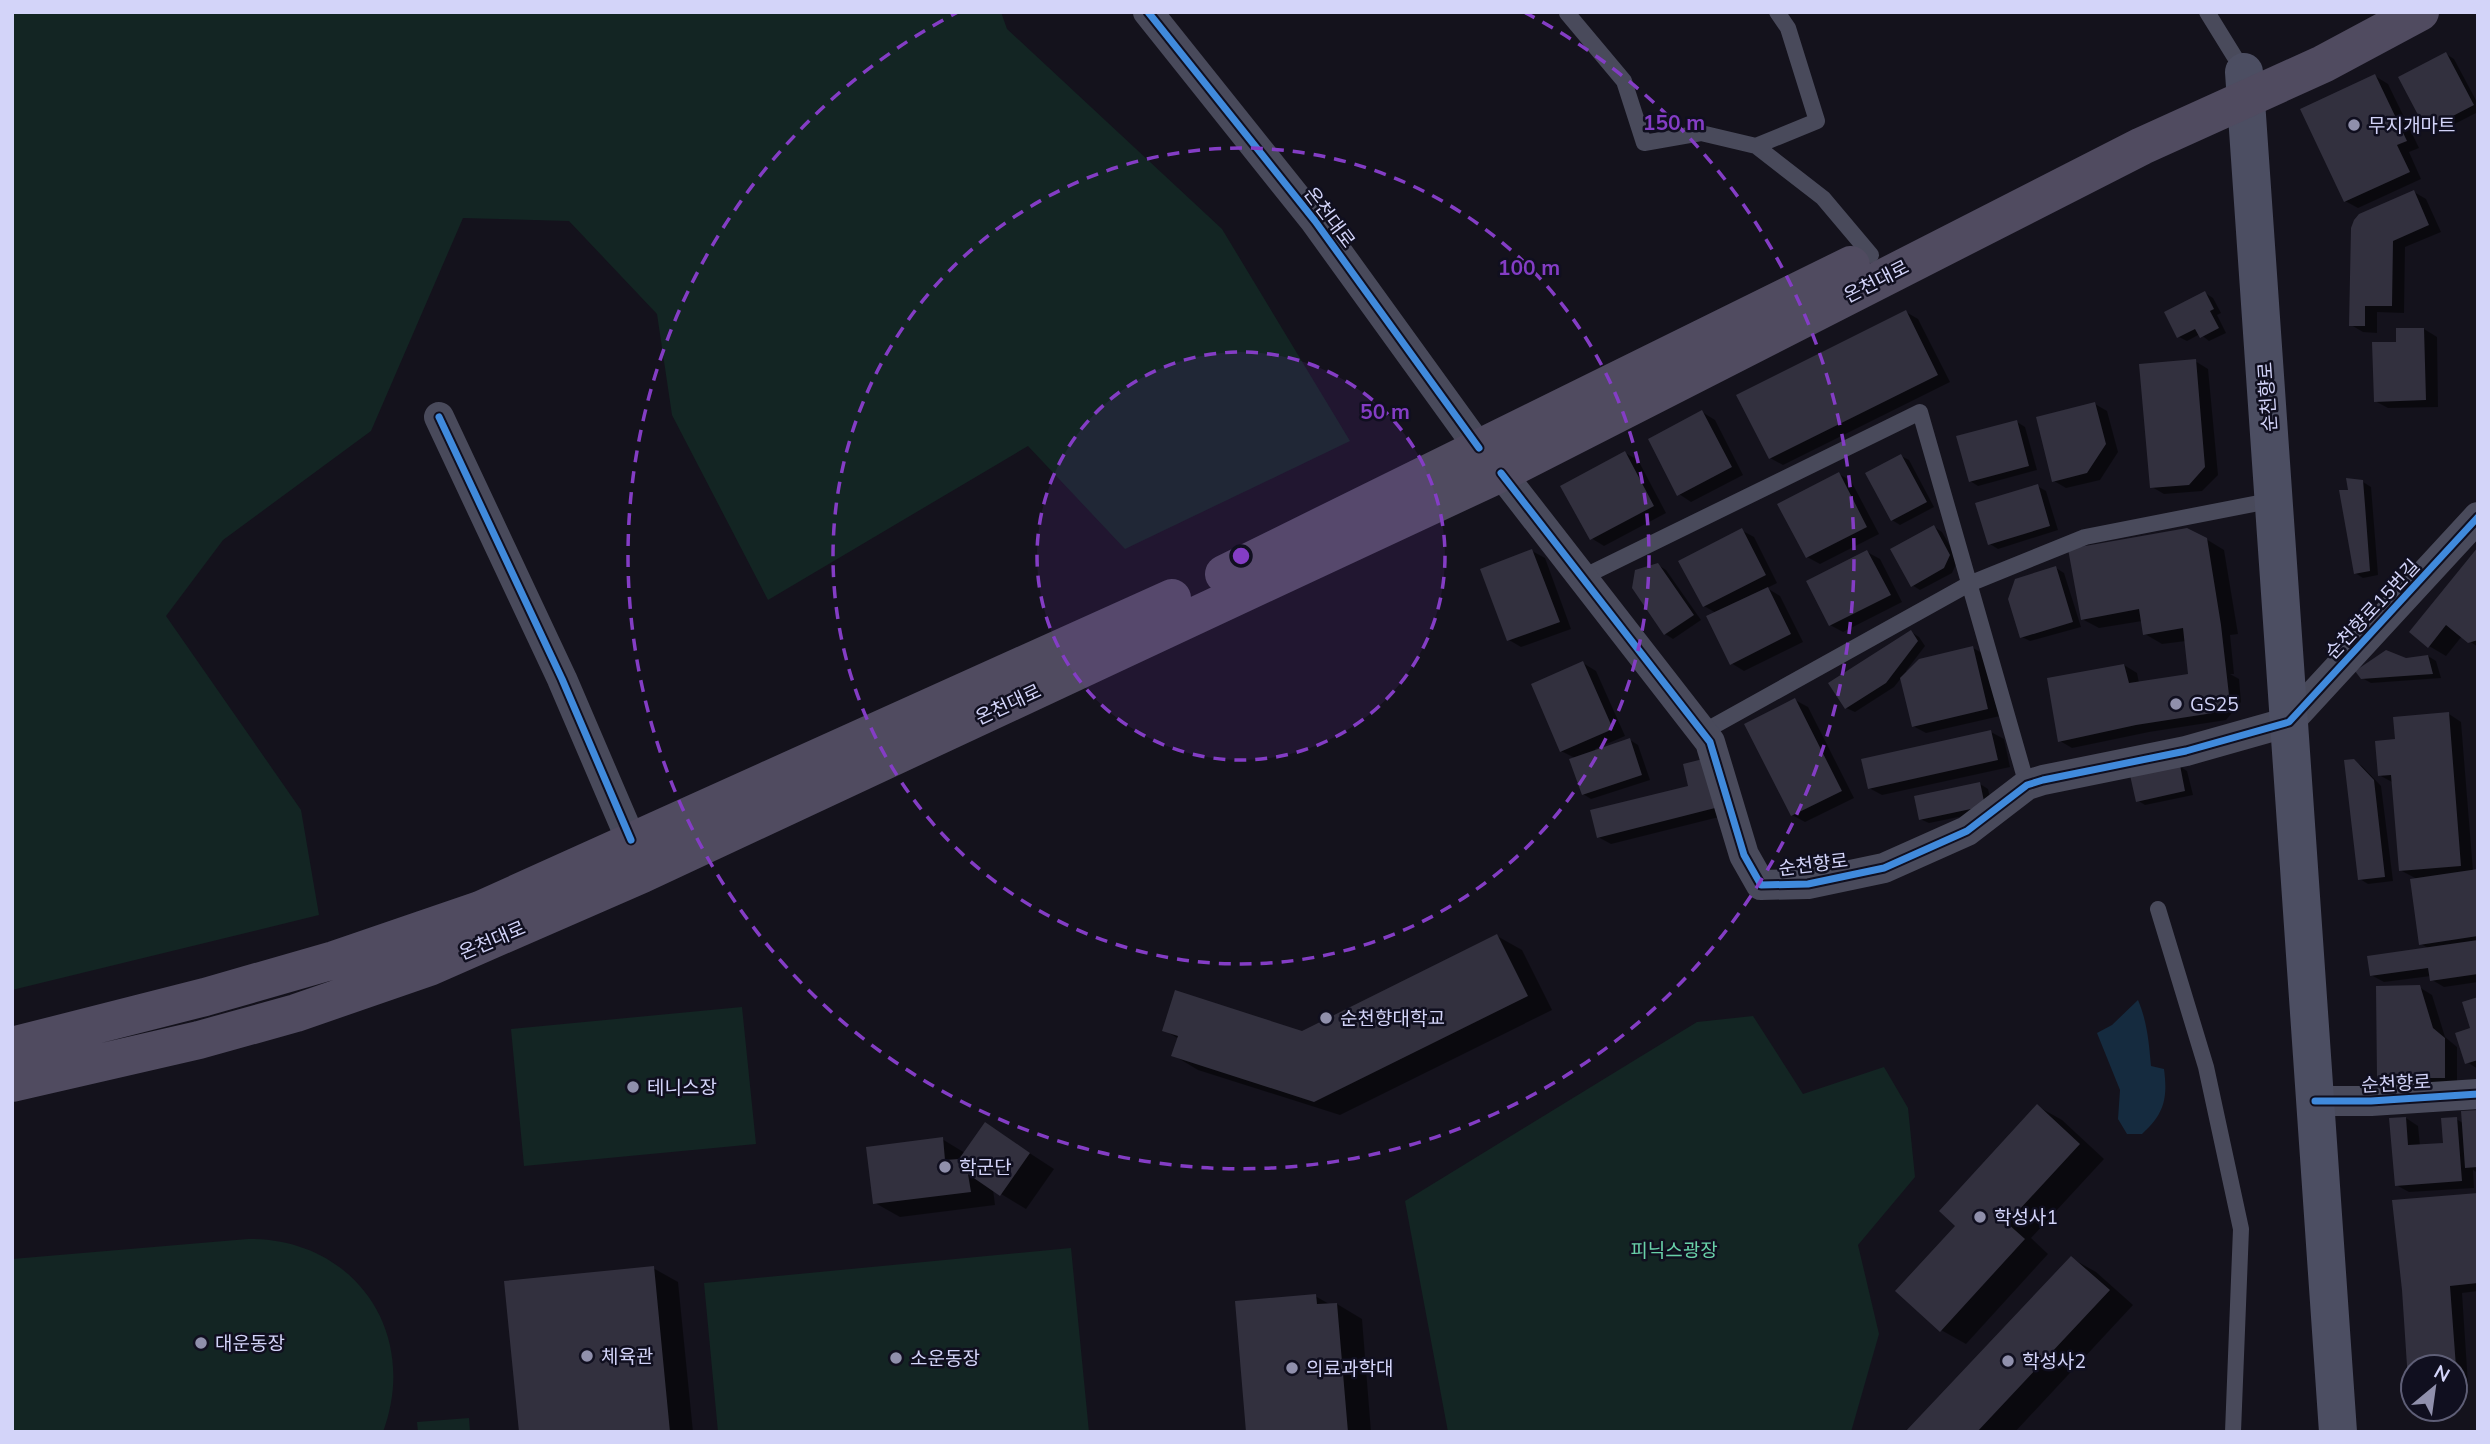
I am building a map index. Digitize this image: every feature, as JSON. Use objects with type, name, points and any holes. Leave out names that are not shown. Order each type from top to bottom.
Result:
[{"type":"main road","name":"온천대로","points":[[12,1083],[199,1040],[296,1013],[429,967],[642,874],[2142,146],[2369,12]]},
{"type":"main road","name":"온천대로","points":[[12,1046],[205,997],[334,960],[480,910],[1209,581],[1490,461],[1871,255],[2245,85],[2323,64],[2420,12]]},
{"type":"main road","name":"순천향로","points":[[2245,85],[2337,1432]]},
{"type":"street","name":"온천대로","points":[[1147,12],[1315,221],[1490,461]]},
{"type":"street","points":[[439,417],[562,679],[631,841]]},
{"type":"street","name":"순천향로","points":[[1490,461],[1710,742],[1744,855],[1761,886],[1808,884],[1884,869],[1967,831],[2026,785],[2186,751],[2289,722]]},
{"type":"street","name":"순천향로15번길","points":[[2289,722],[2478,517]]},
{"type":"street","name":"순천향로","points":[[2315,1101],[2371,1101],[2478,1094]]},
{"type":"lane","points":[[1756,146],[1817,121],[1788,29],[1777,12]]},
{"type":"lane","points":[[2207,12],[2245,85]]},
{"type":"lane","name":"온천대로","points":[[1567,13],[1624,81],[1644,143],[1701,133],[1756,146],[1823,198],[1871,255]]},
{"type":"lane","points":[[1581,578],[1920,412],[2026,785]]},
{"type":"lane","points":[[1703,732],[1969,584],[2085,537],[2274,500]]},
{"type":"lane","points":[[2158,909],[2206,1067],[2241,1229],[2233,1432]]},
{"type":"green space","points":[[12,12],[1001,12],[1007,29],[1222,229],[1350,441],[1125,549],[1028,446],[768,600],[672,415],[657,314],[569,221],[463,218],[371,431],[223,540],[166,616],[301,810],[319,915],[12,990]]},
{"type":"green space","name":"테니스장","points":[[742,1007],[756,1144],[524,1166],[511,1029]]},
{"type":"green space","name":"피닉스광장","points":[[1753,1016],[1803,1094],[1884,1067],[1908,1108],[1915,1177],[1858,1245],[1879,1334],[1851,1432],[1448,1432],[1405,1201],[1697,1022]]},
{"type":"green space","name":"대운동장","points":[[248,1239],[286,1243],[319,1255],[347,1273],[369,1298],[384,1327],[392,1360],[392,1395],[383,1432],[12,1432],[12,1259]]},
{"type":"green space","name":"소운동장","points":[[1071,1248],[1089,1432],[718,1432],[704,1283]]},
{"type":"green space","points":[[469,1418],[470,1432],[418,1432],[417,1422]]},
{"type":"water","points":[[2138,1000],[2146,1024],[2151,1066],[2164,1069],[2165,1097],[2160,1113],[2142,1134],[2127,1134],[2118,1119],[2120,1090],[2097,1033],[2112,1025]]},
{"type":"building","points":[[2446,52],[2474,105],[2426,130],[2398,77]]},
{"type":"building","name":"무지개마트","points":[[2375,74],[2407,141],[2397,145],[2410,172],[2344,202],[2300,109]]},
{"type":"building","points":[[2414,190],[2429,225],[2393,241],[2392,306],[2365,306],[2365,326],[2349,326],[2351,228],[2354,220],[2359,214]]},
{"type":"building","points":[[2205,291],[2214,309],[2210,311],[2219,328],[2200,338],[2195,329],[2177,338],[2164,312]]},
{"type":"building","points":[[1906,310],[1938,375],[1769,459],[1736,395]]},
{"type":"building","points":[[2396,328],[2424,328],[2426,400],[2374,402],[2372,342],[2396,342]]},
{"type":"building","points":[[2196,359],[2205,467],[2189,485],[2150,488],[2139,364]]},
{"type":"building","points":[[2095,402],[2106,444],[2087,473],[2052,482],[2036,417]]},
{"type":"building","points":[[1702,410],[1732,467],[1677,496],[1648,439]]},
{"type":"building","points":[[2017,420],[2029,466],[1969,482],[1956,436]]},
{"type":"building","points":[[1625,451],[1654,506],[1590,540],[1560,486]]},
{"type":"building","points":[[1901,454],[1927,502],[1891,521],[1865,473]]},
{"type":"building","points":[[1839,472],[1867,527],[1806,558],[1777,504]]},
{"type":"building","points":[[2346,478],[2363,480],[2370,571],[2354,574],[2339,490],[2348,490]]},
{"type":"building","points":[[2038,484],[2050,526],[1988,545],[1975,503]]},
{"type":"building","points":[[1934,525],[1950,555],[1944,568],[1911,587],[1890,549]]},
{"type":"building","points":[[1742,528],[1766,575],[1703,607],[1678,561]]},
{"type":"building","points":[[2187,528],[2207,538],[2229,695],[2213,713],[2136,725],[2058,742],[2047,678],[2124,664],[2129,683],[2188,674],[2183,628],[2143,635],[2139,609],[2081,620],[2068,549]]},
{"type":"building","points":[[2478,547],[2478,640],[2468,643],[2446,625],[2428,648],[2409,632]]},
{"type":"building","points":[[1532,549],[1560,622],[1507,641],[1480,569]]},
{"type":"building","points":[[1867,550],[1891,595],[1829,626],[1806,581]]},
{"type":"building","points":[[1658,563],[1694,615],[1664,635],[1632,588],[1635,570]]},
{"type":"building","points":[[2056,566],[2073,622],[2020,638],[2008,599],[2015,579]]},
{"type":"building","points":[[1768,587],[1791,634],[1730,665],[1706,616]]},
{"type":"building","points":[[1911,630],[1918,641],[1886,683],[1845,709],[1828,683]]},
{"type":"building","points":[[1973,646],[1988,709],[1912,727],[1900,678],[1919,659]]},
{"type":"building","points":[[2386,650],[2406,658],[2428,655],[2433,674],[2361,679],[2355,671]]},
{"type":"building","points":[[1583,661],[1613,729],[1560,752],[1531,684]]},
{"type":"building","points":[[1795,698],[1842,791],[1791,816],[1744,724]]},
{"type":"building","points":[[2449,712],[2461,866],[2399,871],[2391,775],[2378,776],[2375,741],[2395,739],[2393,717]]},
{"type":"building","points":[[1991,730],[1998,760],[1868,789],[1861,759]]},
{"type":"building","points":[[1630,738],[1642,775],[1582,795],[1569,759]]},
{"type":"building","points":[[1711,757],[1723,806],[1597,838],[1590,810],[1688,786],[1683,764]]},
{"type":"building","points":[[2354,759],[2374,780],[2385,877],[2358,880],[2344,760]]},
{"type":"building","points":[[2180,765],[2185,791],[2136,802],[2130,775]]},
{"type":"building","points":[[1980,782],[1985,806],[1919,820],[1914,796]]},
{"type":"building","points":[[2478,869],[2478,936],[2419,945],[2410,879]]},
{"type":"building","points":[[1497,934],[1528,996],[1314,1102],[1171,1056],[1178,1036],[1162,1031],[1175,990],[1302,1031]]},
{"type":"building","points":[[2478,940],[2478,974],[2430,981],[2428,968],[2370,976],[2367,956]]},
{"type":"building","points":[[2420,985],[2433,1028],[2445,1038],[2445,1078],[2377,1078],[2376,986]]},
{"type":"building","points":[[2478,997],[2478,1060],[2465,1064],[2455,1033],[2470,1028],[2462,1002]]},
{"type":"building","name":"학성사1","points":[[2037,1104],[2080,1144],[2007,1223],[2025,1239],[1940,1332],[1895,1291],[1955,1226],[1939,1211]]},
{"type":"building","points":[[2478,1110],[2478,1167],[2465,1168],[2461,1111]]},
{"type":"building","points":[[2406,1117],[2408,1145],[2443,1143],[2441,1118],[2457,1117],[2462,1181],[2395,1186],[2389,1118]]},
{"type":"building","name":"학군단","points":[[985,1122],[1030,1153],[1000,1196],[968,1174],[971,1192],[873,1204],[866,1147],[943,1137],[945,1160],[959,1159]]},
{"type":"building","points":[[2478,1193],[2478,1283],[2450,1286],[2455,1353],[2406,1353],[2392,1200]]},
{"type":"building","name":"학성사2","points":[[2071,1256],[2110,1290],[1977,1432],[1905,1432]]},
{"type":"building","name":"체육관","points":[[654,1266],[670,1432],[519,1432],[504,1281]]},
{"type":"building","name":"의료과학대","points":[[1316,1294],[1317,1304],[1337,1303],[1348,1432],[1246,1432],[1235,1301]]},
{"type":"cycle path","points":[[1148,12],[1315,221],[1479,448]]},
{"type":"cycle path","points":[[439,417],[562,679],[631,840]]},
{"type":"cycle path","points":[[1501,473],[1710,742],[1744,855],[1761,885],[1808,884],[1884,868],[1967,831],[2027,785],[2186,751],[2289,722],[2478,517]]},
{"type":"cycle path","points":[[2315,1101],[2371,1101],[2478,1094]]},
{"type":"place","name":"무지개마트","points":[[2354,125]]},
{"type":"place","name":"GS25","points":[[2176,704]]},
{"type":"place","name":"순천향대학교","points":[[1326,1018]]},
{"type":"place","name":"테니스장","points":[[633,1087]]},
{"type":"place","name":"학군단","points":[[945,1167]]},
{"type":"place","name":"학성사1","points":[[1980,1217]]},
{"type":"place","name":"대운동장","points":[[201,1343]]},
{"type":"place","name":"체육관","points":[[587,1356]]},
{"type":"place","name":"소운동장","points":[[896,1358]]},
{"type":"place","name":"학성사2","points":[[2008,1361]]},
{"type":"place","name":"의료과학대","points":[[1292,1368]]}]
